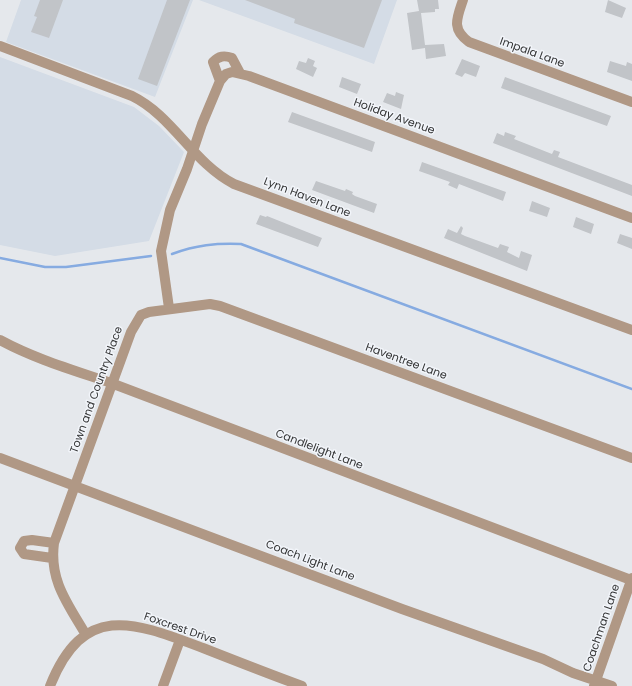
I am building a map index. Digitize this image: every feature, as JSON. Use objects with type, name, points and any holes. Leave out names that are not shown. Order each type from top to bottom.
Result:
[{"type":"street","name":"Impala Lane","points":[[463,0],[456,24],[460,35],[469,42],[632,102]]},
{"type":"street","name":"Lynn Haven Lane","points":[[0,46],[132,96],[146,103],[194,150],[210,168],[234,184],[632,330]]},
{"type":"street","points":[[220,81],[213,62],[217,58],[225,56],[232,58],[240,73]]},
{"type":"street","points":[[169,308],[161,251],[170,210],[220,81],[226,74],[232,72],[240,73]]},
{"type":"street","name":"Holiday Avenue","points":[[240,73],[632,218]]},
{"type":"street","name":"Haventree Lane","points":[[169,308],[210,304],[220,306],[632,458]]},
{"type":"street","name":"Town and Country Place","points":[[86,635],[56,579],[52,558],[54,543],[111,383],[131,332],[141,315],[169,308]]},
{"type":"street","name":"Candlelight Lane","points":[[0,340],[23,351],[632,579]]},
{"type":"street","name":"Coach Light Lane","points":[[0,458],[402,609],[543,659],[595,683],[612,686]]},
{"type":"street","points":[[52,558],[24,554],[20,548],[24,541],[32,540],[54,543]]},
{"type":"street","name":"Coachman Lane","points":[[595,683],[632,579]]},
{"type":"street","name":"Foxcrest Drive","points":[[50,686],[58,666],[67,652],[86,635],[112,626],[129,625],[147,628],[180,640],[283,683],[302,686]]},
{"type":"street","points":[[163,686],[180,640]]},
{"type":"shaded area","points":[[21,0],[193,0],[155,97],[6,42]]},
{"type":"shaded area","points":[[199,0],[397,0],[374,64]]},
{"type":"shaded area","points":[[0,57],[134,107],[159,126],[184,152],[149,241],[55,256],[0,245]]},
{"type":"building","points":[[40,0],[63,0],[49,38],[31,32],[37,17],[34,16]]},
{"type":"building","points":[[167,0],[190,0],[157,86],[138,79]]},
{"type":"building","points":[[245,0],[382,0],[364,48],[294,23],[295,19]]},
{"type":"building","points":[[417,0],[438,0],[439,9],[435,9],[435,12],[421,13],[425,45],[444,44],[446,56],[426,59],[425,48],[412,50],[407,13],[419,11]]},
{"type":"building","points":[[608,0],[626,8],[622,18],[605,12]]},
{"type":"building","points":[[308,58],[315,61],[313,66],[317,68],[313,77],[296,69],[299,61],[306,63]]},
{"type":"building","points":[[462,59],[480,66],[476,77],[465,73],[462,77],[455,74]]},
{"type":"building","points":[[610,61],[626,66],[627,62],[632,64],[632,81],[607,72]]},
{"type":"building","points":[[342,77],[361,84],[357,94],[339,87]]},
{"type":"building","points":[[505,77],[611,116],[607,126],[501,88]]},
{"type":"building","points":[[396,92],[404,95],[401,109],[383,102],[387,93],[395,96]]},
{"type":"building","points":[[292,112],[375,142],[372,152],[288,122]]},
{"type":"building","points":[[505,132],[516,136],[514,139],[552,154],[554,150],[560,152],[558,157],[632,185],[632,196],[493,143],[497,133],[504,136]]},
{"type":"building","points":[[422,162],[506,192],[503,201],[459,184],[457,189],[448,185],[450,182],[419,171]]},
{"type":"building","points":[[316,181],[345,191],[346,189],[353,192],[352,194],[355,196],[377,204],[374,213],[312,190]]},
{"type":"building","points":[[532,201],[550,208],[547,217],[529,211]]},
{"type":"building","points":[[260,215],[267,216],[322,238],[318,247],[256,224]]},
{"type":"building","points":[[576,217],[594,224],[591,234],[573,227]]},
{"type":"building","points":[[461,226],[463,228],[461,234],[465,236],[498,248],[500,244],[509,247],[507,252],[519,258],[521,251],[532,255],[527,271],[444,238],[448,229],[457,233]]},
{"type":"building","points":[[620,234],[632,238],[632,249],[617,243]]},
{"type":"waterway","points":[[172,254],[189,248],[206,245],[241,244],[632,389]]},
{"type":"waterway","points":[[0,258],[45,267],[66,267],[151,256]]}]
